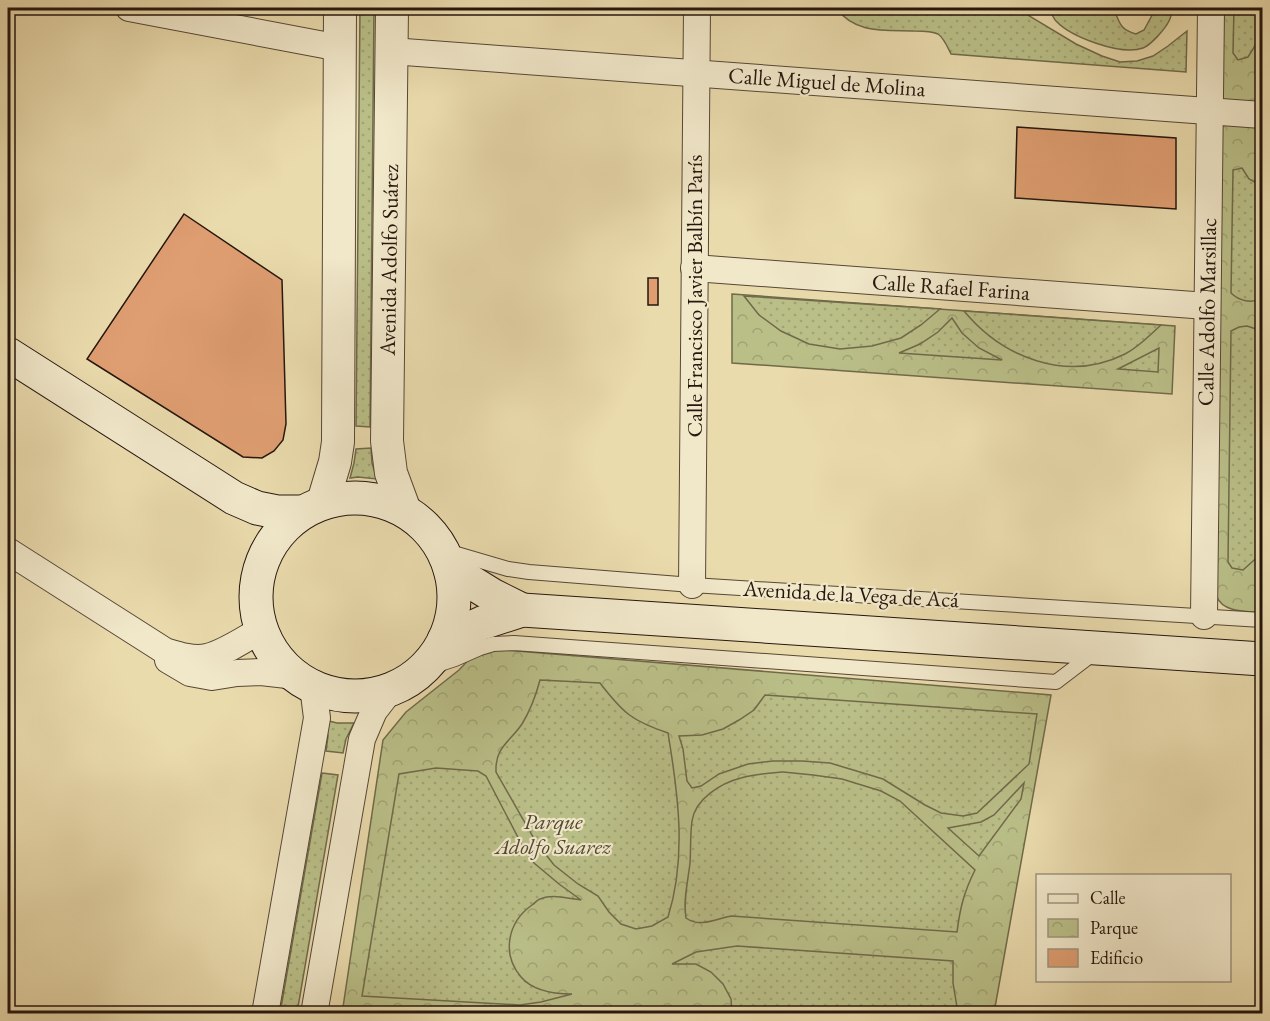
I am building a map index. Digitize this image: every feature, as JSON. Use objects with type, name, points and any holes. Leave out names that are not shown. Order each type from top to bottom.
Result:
[{"type":"main road","points":[[8,354],[234,498],[257,508],[277,512],[313,507],[339,498],[356,497],[390,503],[420,521],[433,535],[447,560],[454,587],[451,623],[438,651],[422,670],[391,689],[371,695],[351,696],[332,693],[304,681],[275,656],[267,643],[256,597],[257,580],[262,564],[268,549],[289,522],[313,507]]},
{"type":"main road","points":[[234,498],[249,517],[258,536],[262,564]]},
{"type":"main road","name":"Avenida de la Vega de Acá","points":[[447,560],[492,595],[522,610]]},
{"type":"main road","name":"Avenida de la Vega de Acá","points":[[444,640],[482,623],[522,610],[1263,659]]},
{"type":"street","points":[[129,8],[340,48]]},
{"type":"street","points":[[313,507],[335,462],[338,442],[340,8]]},
{"type":"street","name":"Avenida Adolfo Suárez","points":[[392,8],[387,432],[391,473],[405,510]]},
{"type":"street","name":"Calle Francisco Javier Balbín París","points":[[692,585],[696,8]]},
{"type":"street","name":"Calle Adolfo Marsillac","points":[[1204,616],[1211,8]]},
{"type":"street","name":"Calle Miguel de Molina","points":[[392,51],[1263,114]]},
{"type":"street","name":"Calle Rafael Farina","points":[[694,268],[1207,306]]},
{"type":"street","points":[[8,551],[165,651],[187,657],[207,657],[232,647],[262,629]]},
{"type":"street","points":[[165,651],[169,661],[190,673],[212,677],[261,672],[304,681],[317,718],[264,1014]]},
{"type":"street","points":[[314,1014],[362,739],[374,711],[391,689]]},
{"type":"lane","name":"Avenida de la Vega de Acá","points":[[447,560],[529,572],[692,585],[1263,620]]},
{"type":"lane","points":[[422,670],[493,644],[514,643],[1056,682],[1099,649]]},
{"type":"green space","points":[[360,8],[374,8],[370,427],[356,426]]},
{"type":"green space","points":[[836,8],[1016,8],[1076,44],[1120,62],[1137,61],[1153,56],[1187,31],[1186,72],[951,54],[946,43],[936,33],[871,29],[852,22]]},
{"type":"green space","points":[[1054,8],[1113,8],[1123,27],[1136,34],[1144,30],[1156,8],[1173,8],[1169,21],[1158,36],[1143,48],[1134,50],[1110,47],[1084,39],[1055,20],[1051,13]]},
{"type":"green space","points":[[1222,8],[1262,8],[1262,613],[1230,609],[1220,602],[1215,587]]},
{"type":"green space","points":[[1234,8],[1262,8],[1262,41],[1256,44],[1248,57],[1238,60],[1233,53]]},
{"type":"green space","points":[[1242,168],[1249,179],[1262,186],[1262,298],[1254,301],[1242,300],[1231,293],[1233,170]]},
{"type":"green space","points":[[732,294],[1175,326],[1172,394],[732,363]]},
{"type":"green space","points":[[744,296],[940,309],[901,338],[872,346],[840,349],[809,344],[781,331],[759,315]]},
{"type":"green space","points":[[964,311],[1161,325],[1125,354],[1103,362],[1081,366],[1059,366],[1037,361],[997,342]]},
{"type":"green space","points":[[952,318],[962,333],[979,348],[1002,360],[899,353],[920,344],[938,332]]},
{"type":"green space","points":[[1247,326],[1262,333],[1262,553],[1243,570],[1232,568],[1228,562],[1231,331]]},
{"type":"green space","points":[[1159,348],[1158,372],[1118,369]]},
{"type":"green space","points":[[371,448],[372,463],[377,479],[350,478],[356,449]]},
{"type":"green space","name":"Parque Adolfo Suarez","points":[[480,648],[1051,695],[994,1013],[342,1014],[383,740],[406,712],[459,670]]},
{"type":"green space","points":[[540,680],[600,683],[629,715],[668,733],[675,779],[679,848],[674,894],[668,917],[652,926],[636,929],[621,924],[598,896],[554,865],[536,842],[496,772],[500,751],[525,719]]},
{"type":"green space","points":[[765,695],[1037,714],[1029,764],[977,813],[963,816],[941,813],[883,779],[830,763],[773,761],[748,764],[719,774],[701,786],[692,788],[687,781],[679,736],[702,735],[723,729],[754,710]]},
{"type":"green space","points":[[325,720],[354,723],[346,739],[343,753],[326,751],[328,736]]},
{"type":"green space","points":[[436,768],[478,771],[486,776],[522,845],[534,863],[581,900],[565,897],[539,899],[517,920],[509,948],[515,968],[526,982],[544,991],[572,994],[520,1005],[362,996],[399,774]]},
{"type":"green space","points":[[783,772],[842,779],[881,791],[900,801],[975,870],[963,900],[957,932],[731,916],[702,923],[686,918],[685,897],[690,863],[691,826],[698,806],[710,793],[733,780]]},
{"type":"green space","points":[[322,773],[338,775],[297,1013],[280,1013]]},
{"type":"green space","points":[[1024,783],[1021,799],[979,856],[948,828],[981,822],[994,815]]},
{"type":"green space","points":[[737,946],[953,961],[953,983],[958,1013],[732,1013],[731,999],[723,984],[711,972],[696,964],[672,964],[696,952]]},
{"type":"building","points":[[1017,127],[1176,138],[1176,209],[1015,198]]},
{"type":"building","points":[[184,214],[282,280],[286,424],[283,440],[274,451],[262,458],[243,457],[87,359]]},
{"type":"building","points":[[648,278],[658,278],[658,305],[648,305]]}]
